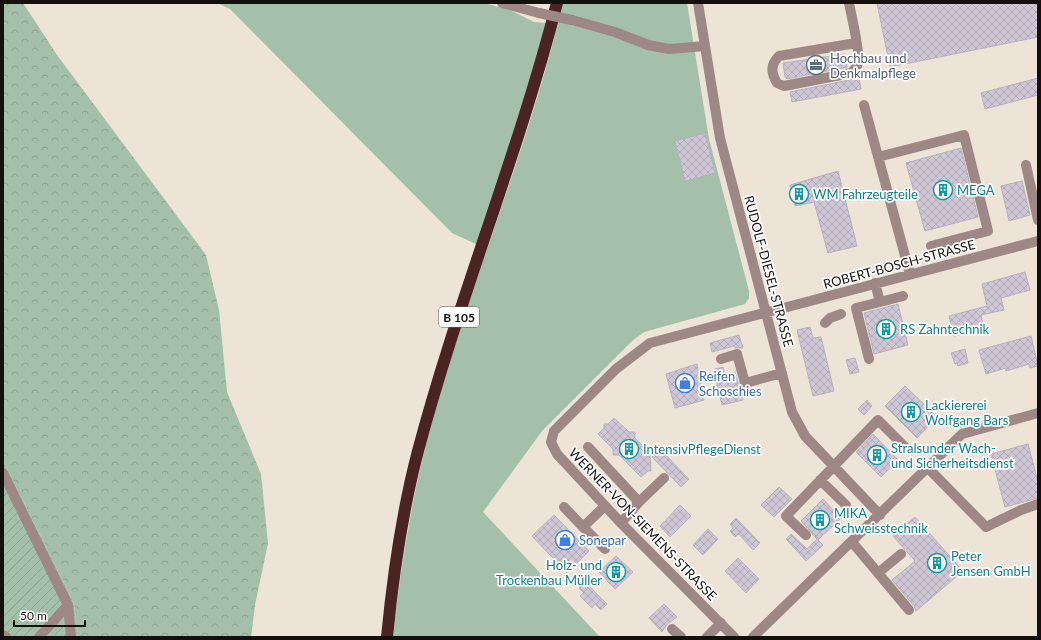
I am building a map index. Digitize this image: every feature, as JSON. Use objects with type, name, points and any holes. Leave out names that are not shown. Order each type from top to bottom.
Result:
[{"type":"highway","name":"B 105","points":[[387,637],[398,546],[418,452],[450,343],[530,100],[557,3]]},
{"type":"street","points":[[502,3],[615,32],[648,45],[670,49],[705,46]]},
{"type":"street","name":"RUDOLF-DIESEL-STRASSE","points":[[698,3],[720,138],[792,412],[798,426],[805,436],[880,515]]},
{"type":"street","points":[[849,3],[856,43],[859,62],[851,73],[784,86],[777,83],[772,75],[772,63],[779,56],[856,43]]},
{"type":"street","points":[[864,104],[910,274]]},
{"type":"street","points":[[878,157],[964,135],[988,231],[931,246]]},
{"type":"street","points":[[1026,165],[1038,220]]},
{"type":"street","name":"ROBERT-BOSCH-STRASSE","points":[[766,313],[875,283],[1038,242]]},
{"type":"street","points":[[875,283],[880,302]]},
{"type":"street","points":[[869,359],[856,308],[903,296]]},
{"type":"street","name":"WERNER-VON-SIEMENS-STRASSE","points":[[734,637],[605,506],[557,454],[551,442],[554,431],[616,369],[650,343],[766,313]]},
{"type":"street","points":[[825,323],[830,318],[841,314]]},
{"type":"street","points":[[721,359],[737,354],[745,383],[782,373]]},
{"type":"street","points":[[753,637],[962,434],[1038,413]]},
{"type":"street","points":[[806,535],[786,516],[878,420],[904,446]]},
{"type":"street","points":[[588,446],[640,502]]},
{"type":"street","points":[[927,467],[986,527],[1021,510],[1038,504]]},
{"type":"street","points":[[3,473],[68,605],[71,637]]},
{"type":"street","points":[[621,523],[664,478]]},
{"type":"street","points":[[820,480],[846,506]]},
{"type":"street","points":[[584,527],[605,506]]},
{"type":"street","points":[[564,507],[605,549]]},
{"type":"street","points":[[852,542],[909,610]]},
{"type":"street","points":[[878,573],[900,554]]},
{"type":"street","points":[[39,637],[68,605]]},
{"type":"street","points":[[707,637],[721,623]]},
{"type":"street","points":[[672,629],[681,637]]},
{"type":"green space","points":[[3,3],[23,3],[57,55],[206,255],[219,310],[227,392],[261,474],[268,543],[255,605],[251,637],[78,637],[74,603],[3,460]]},
{"type":"green space","points":[[217,3],[484,3],[510,10],[534,22],[546,23],[523,107],[478,245],[452,233],[230,9]]},
{"type":"green space","points":[[563,3],[687,3],[709,139],[749,291],[749,298],[745,304],[644,332],[632,341],[542,431],[483,512],[600,637],[393,637],[408,531],[424,452],[446,373],[463,320],[534,110]]},
{"type":"green space","points":[[3,460],[74,603],[78,637],[3,637]]},
{"type":"building","points":[[877,3],[1038,3],[1038,37],[890,67]]},
{"type":"building","points":[[845,54],[847,67],[787,79],[785,77],[783,63]]},
{"type":"building","points":[[859,78],[861,89],[792,102],[790,92]]},
{"type":"building","points":[[1038,78],[1038,95],[985,109],[981,93]]},
{"type":"building","points":[[705,133],[715,173],[685,181],[675,141]]},
{"type":"building","name":"MEGA","points":[[961,148],[978,217],[925,231],[906,163]]},
{"type":"building","points":[[838,171],[857,246],[828,253],[814,202],[795,206],[790,185]]},
{"type":"building","points":[[1022,181],[1030,215],[1009,221],[1001,186]]},
{"type":"building","points":[[1025,272],[1030,290],[1001,298],[1004,310],[981,315],[984,329],[954,336],[949,316],[987,306],[982,284]]},
{"type":"building","name":"RS Zahntechnik","points":[[898,304],[908,345],[874,354],[864,313]]},
{"type":"building","points":[[810,327],[813,338],[821,337],[834,391],[813,396],[797,330]]},
{"type":"building","points":[[739,335],[743,348],[735,348],[734,346],[712,352],[710,343]]},
{"type":"building","points":[[1031,336],[1038,366],[1030,368],[1029,364],[1006,371],[1006,368],[986,374],[979,350]]},
{"type":"building","points":[[965,349],[968,363],[958,366],[957,363],[955,364],[951,353]]},
{"type":"building","points":[[855,358],[859,372],[850,374],[846,360]]},
{"type":"building","points":[[697,364],[704,400],[675,408],[666,374]]},
{"type":"building","points":[[723,367],[725,375],[735,372],[743,400],[722,405],[715,378],[717,377],[715,369]]},
{"type":"building","name":"Lackiererei Wolfgang Bars","points":[[905,386],[937,417],[917,438],[885,406]]},
{"type":"building","points":[[867,400],[872,406],[864,415],[858,409]]},
{"type":"building","name":"IntensivPflegeDienst","points":[[614,418],[629,432],[635,432],[635,438],[650,454],[651,471],[648,471],[641,477],[619,455],[613,455],[613,449],[598,434],[604,428],[604,424],[608,424]]},
{"type":"building","name":"Stralsunder Wach- und Sicherheitsdienst","points":[[873,434],[898,460],[881,477],[856,452]]},
{"type":"building","points":[[1028,444],[1038,482],[1038,498],[1005,507],[991,454]]},
{"type":"building","points":[[660,449],[689,479],[681,487],[652,457]]},
{"type":"building","points":[[779,487],[792,499],[774,517],[761,505]]},
{"type":"building","name":"MIKA Schweisstechnik","points":[[823,499],[841,518],[818,540],[823,545],[806,561],[786,539],[791,534],[807,549],[817,539],[801,521]]},
{"type":"building","points":[[680,505],[691,516],[670,537],[660,526]]},
{"type":"building","points":[[554,515],[589,551],[567,573],[532,536]]},
{"type":"building","name":"Peter Jensen GmbH","points":[[915,517],[963,571],[916,611],[914,606],[892,580],[915,561],[893,536]]},
{"type":"building","points":[[736,518],[760,543],[753,550],[739,534],[735,537],[730,531],[733,528],[730,524]]},
{"type":"building","points":[[708,529],[718,539],[703,555],[693,545]]},
{"type":"building","name":"Holz- und Trockenbau Müller","points":[[616,556],[633,572],[615,589],[599,572]]},
{"type":"building","points":[[738,558],[759,579],[746,593],[725,571]]},
{"type":"building","points":[[585,582],[607,604],[601,610],[595,604],[592,608],[580,596],[584,593],[579,588]]},
{"type":"building","points":[[664,604],[677,617],[667,624],[662,632],[649,618]]},
{"type":"place","name":"Hochbau und Denkmalpflege","points":[[816,65]]},
{"type":"place","name":"MEGA","points":[[943,190]]},
{"type":"place","name":"WM Fahrzeugteile","points":[[799,194]]},
{"type":"place","name":"RS Zahntechnik","points":[[886,329]]},
{"type":"place","name":"Reifen Schoschies","points":[[685,383]]},
{"type":"place","name":"Lackiererei Wolfgang Bars","points":[[911,412]]},
{"type":"place","name":"IntensivPflegeDienst","points":[[629,449]]},
{"type":"place","name":"Stralsunder Wach- und Sicherheitsdienst","points":[[877,455]]},
{"type":"place","name":"MIKA Schweisstechnik","points":[[820,520]]},
{"type":"place","name":"Sonepar","points":[[565,540]]},
{"type":"place","name":"Peter Jensen GmbH","points":[[937,563]]},
{"type":"place","name":"Holz- und Trockenbau Müller","points":[[616,572]]}]
